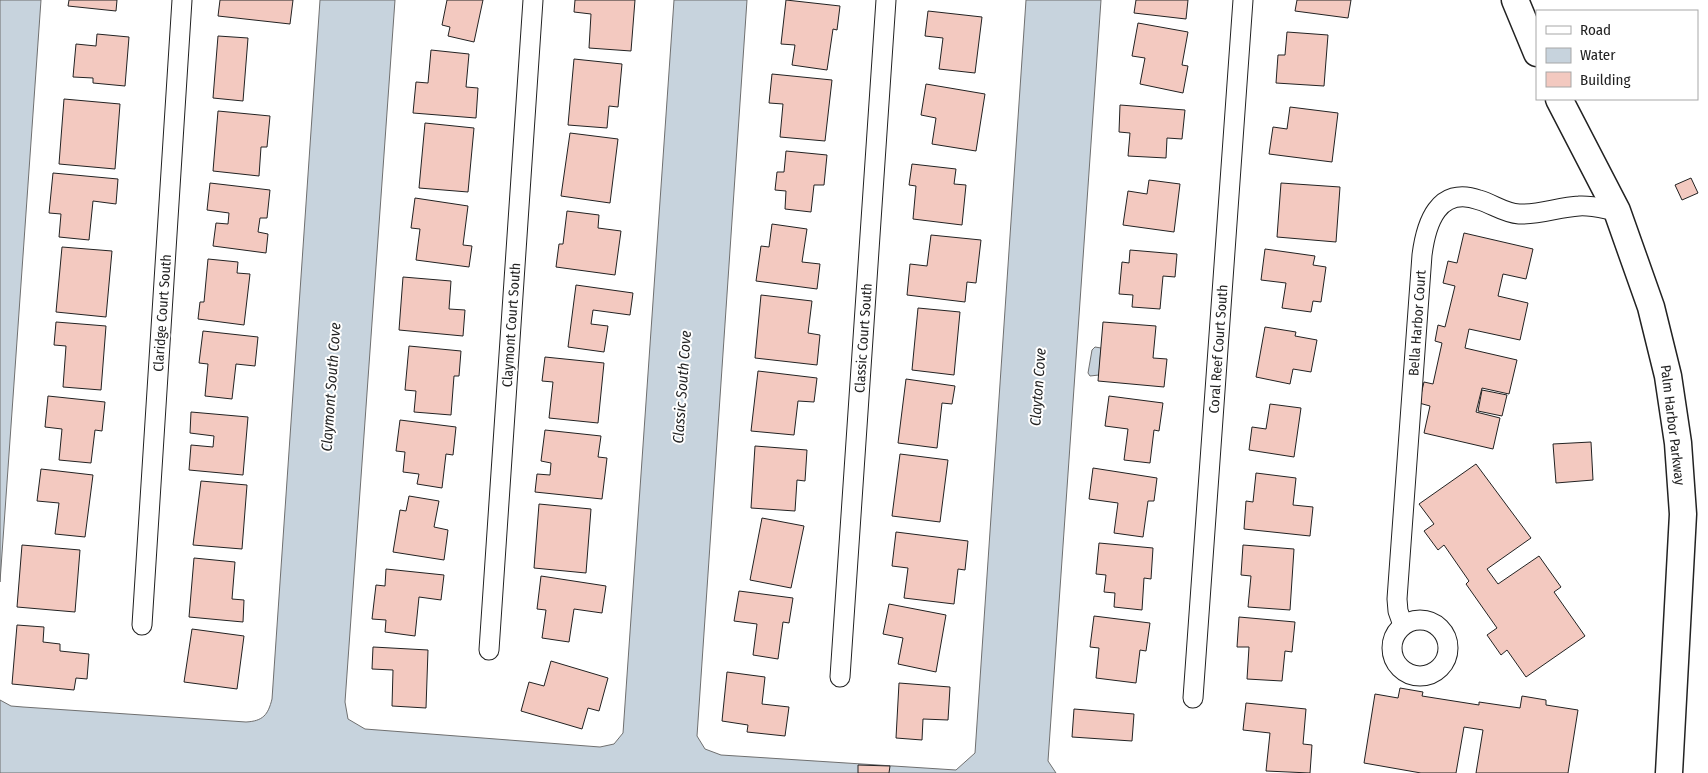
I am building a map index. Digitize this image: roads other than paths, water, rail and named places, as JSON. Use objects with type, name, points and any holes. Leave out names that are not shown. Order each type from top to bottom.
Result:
[{"type":"street","name":"Claridge Court South","points":[[142,625],[182,0]]},
{"type":"street","name":"Claymont Court South","points":[[489,650],[533,0]]},
{"type":"street","name":"Classic Court South","points":[[840,677],[886,0]]},
{"type":"street","name":"Coral Reef Court South","points":[[1193,698],[1243,0]]},
{"type":"street","points":[[1515,0],[1536,51]]},
{"type":"street","name":"Palm Harbor Parkway","points":[[1561,100],[1617,211],[1660,340],[1668,376],[1678,444],[1682,505],[1682,546],[1669,773]]},
{"type":"street","name":"Bella Harbor Court","points":[[1404,625],[1398,611],[1398,589],[1422,255],[1430,220],[1434,212],[1446,202],[1468,198],[1476,198],[1517,214],[1553,211],[1579,206],[1617,211]]},
{"type":"water","points":[[0,0],[41,0],[0,582]]},
{"type":"water","points":[[320,0],[395,0],[345,702],[348,719],[365,729],[600,747],[614,744],[623,733],[674,0],[747,0],[697,736],[705,749],[721,755],[956,770],[975,753],[1026,0],[1101,0],[1048,761],[1056,773],[0,773],[0,700],[11,706],[246,722],[261,719],[269,709],[272,699]]},
{"type":"water","points":[[1095,347],[1101,348],[1099,375],[1090,376],[1088,373],[1092,350]]},
{"type":"water label","name":"Claymont South Cove","points":[[331,387]]},
{"type":"water label","name":"Classic South Cove","points":[[682,387]]},
{"type":"water label","name":"Clayton Cove","points":[[1038,387]]}]
